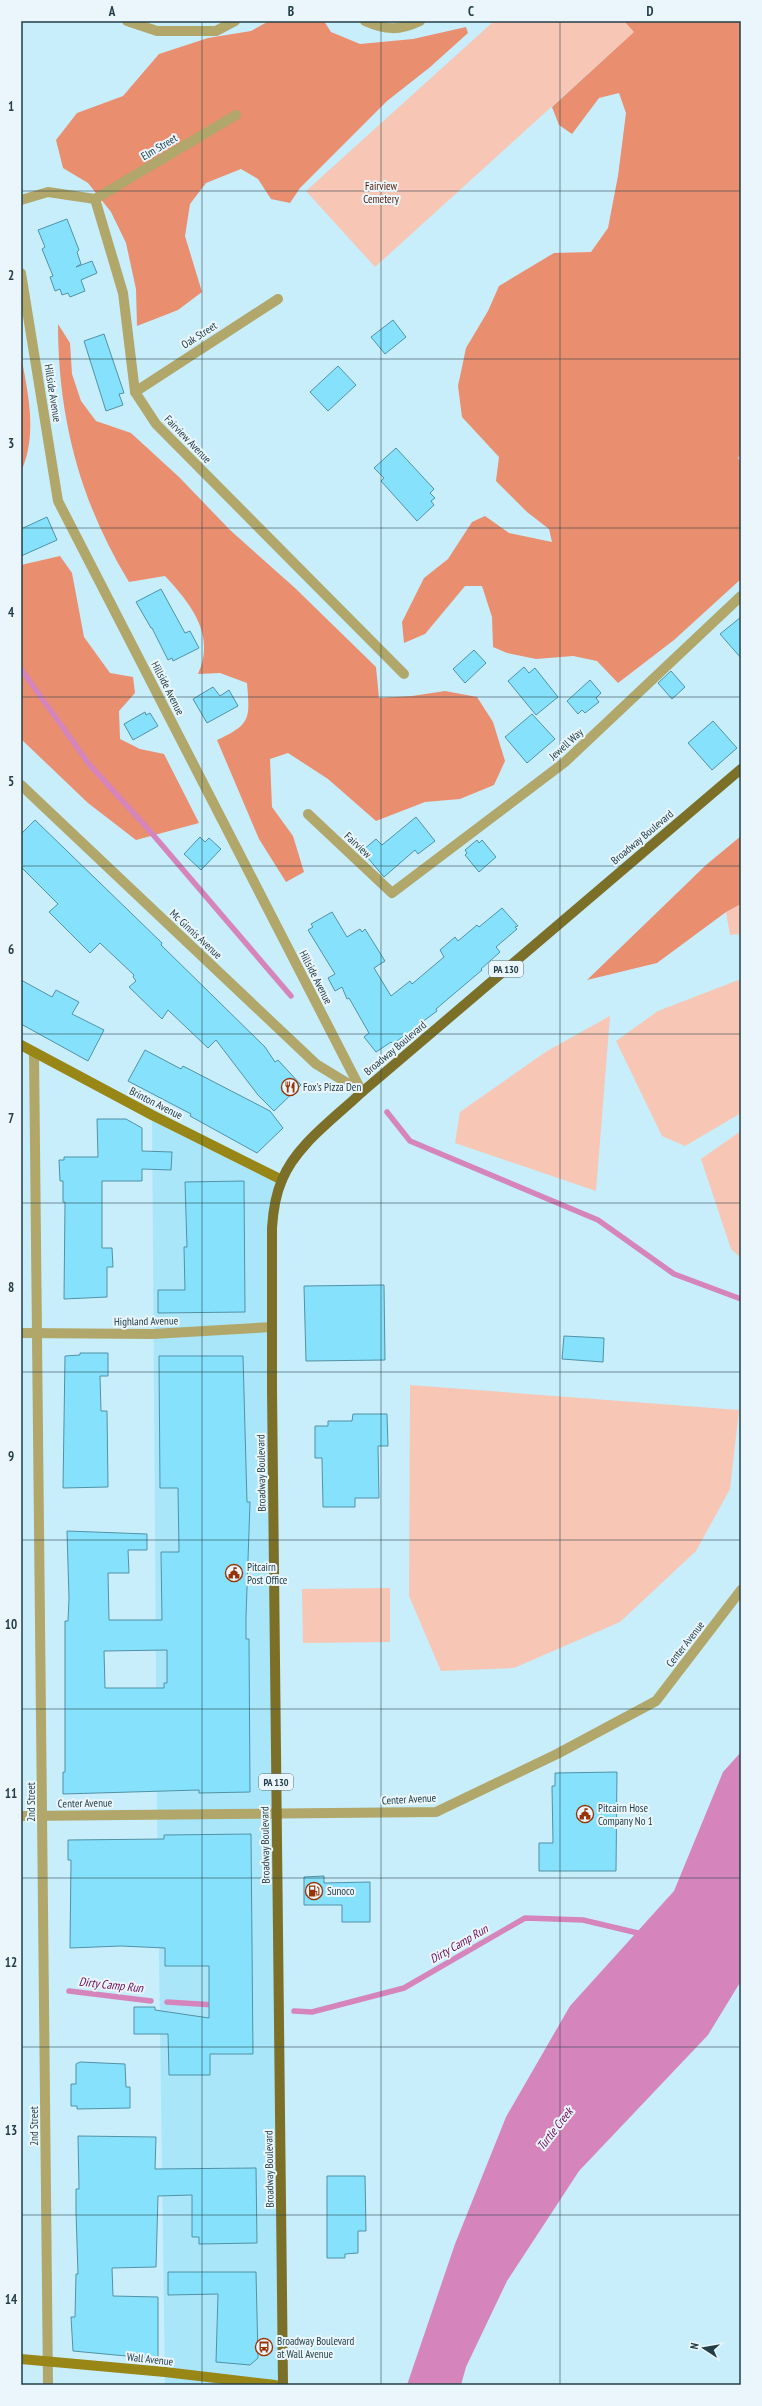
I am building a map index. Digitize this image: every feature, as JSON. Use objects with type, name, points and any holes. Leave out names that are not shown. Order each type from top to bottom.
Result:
[{"type":"main road","name":"Broadway Boulevard","points":[[283,2385],[272,1327],[272,1228],[274,1205],[282,1180],[306,1145],[362,1092],[741,769]]},
{"type":"street","points":[[127,21],[157,31],[216,32],[235,21]]},
{"type":"street","points":[[365,21],[391,30],[408,26],[420,21]]},
{"type":"street","name":"Elm Street","points":[[95,199],[236,115]]},
{"type":"street","points":[[21,200],[48,192],[95,199]]},
{"type":"street","name":"Fairview Avenue","points":[[95,199],[123,293],[135,392],[156,424],[404,674]]},
{"type":"street","name":"Hillside Avenue","points":[[21,273],[58,501],[362,1092]]},
{"type":"street","name":"Oak Street","points":[[135,392],[278,299]]},
{"type":"street","name":"Jewell Way","points":[[392,893],[565,762],[741,596]]},
{"type":"street","name":"Mc Ginnis Avenue","points":[[21,785],[316,1064],[362,1092]]},
{"type":"street","name":"Fairview","points":[[308,814],[392,893]]},
{"type":"street","name":"Brinton Avenue","points":[[21,1045],[152,1115],[282,1180]]},
{"type":"street","name":"2nd Street","points":[[34,1052],[48,2385]]},
{"type":"street","name":"Highland Avenue","points":[[21,1333],[153,1334],[272,1327]]},
{"type":"street","name":"Center Avenue","points":[[21,1816],[436,1812],[557,1754],[656,1701],[741,1590]]},
{"type":"street","name":"Wall Avenue","points":[[21,2359],[276,2385]]},
{"type":"shaded area","points":[[269,21],[324,21],[331,32],[360,44],[413,39],[466,27],[468,33],[429,68],[387,101],[300,188],[290,203],[271,199],[258,179],[241,169],[206,183],[190,204],[185,236],[202,292],[178,310],[137,326],[136,289],[126,243],[111,212],[88,183],[63,168],[56,140],[77,113],[123,96],[159,54],[208,38],[251,31]]},
{"type":"shaded area","points":[[624,21],[741,21],[741,453],[738,458],[741,462],[741,579],[674,640],[618,683],[597,661],[573,656],[536,659],[507,653],[493,647],[492,617],[482,586],[465,586],[425,634],[404,643],[402,622],[424,578],[448,559],[472,522],[485,516],[509,533],[552,542],[549,529],[527,512],[496,481],[499,457],[462,417],[458,386],[466,348],[488,311],[499,286],[554,253],[591,252],[608,228],[618,176],[626,113],[619,93],[599,98],[572,134],[559,125],[552,107],[634,32]]},
{"type":"shaded area","points":[[58,324],[70,343],[72,374],[81,401],[96,421],[131,433],[179,477],[230,530],[295,588],[376,667],[379,698],[412,696],[445,691],[477,697],[493,722],[505,761],[494,785],[460,799],[425,802],[376,821],[328,779],[288,753],[270,759],[272,807],[293,836],[304,872],[286,882],[259,839],[217,740],[236,729],[246,719],[248,713],[247,683],[220,673],[198,674],[203,660],[204,646],[202,633],[192,609],[165,576],[129,582],[112,552],[97,521],[75,458],[62,392]]},
{"type":"shaded area","points":[[21,355],[29,399],[30,429],[26,458],[21,472]]},
{"type":"shaded area","points":[[60,556],[72,573],[84,637],[110,673],[133,677],[135,693],[119,711],[120,739],[140,749],[164,754],[199,823],[136,840],[88,803],[21,739],[21,565]]},
{"type":"shaded area","points":[[741,836],[741,904],[726,912],[657,963],[587,980],[706,865]]},
{"type":"shaded area","points":[[152,1115],[282,1180],[274,1205],[283,2385],[165,2385],[157,1814]]},
{"type":"green space","name":"Fairview Cemetery","points":[[494,21],[624,21],[634,32],[375,267],[306,191]]},
{"type":"green space","points":[[741,904],[741,934],[730,935],[726,912]]},
{"type":"green space","points":[[741,979],[741,1113],[685,1146],[662,1136],[616,1041],[658,1011]]},
{"type":"green space","points":[[610,1016],[596,1191],[455,1143],[460,1112],[547,1051]]},
{"type":"green space","points":[[741,1131],[741,1258],[731,1249],[701,1159]]},
{"type":"green space","points":[[410,1385],[739,1410],[730,1489],[696,1551],[620,1622],[514,1668],[441,1671],[409,1596]]},
{"type":"green space","points":[[390,1588],[390,1642],[303,1643],[302,1589]]},
{"type":"water","name":"Turtle Creek","points":[[741,1752],[741,1981],[708,2035],[579,2171],[507,2281],[466,2367],[461,2385],[407,2385],[455,2244],[506,2117],[570,2006],[674,1891],[723,1772]]},
{"type":"building","points":[[67,219],[79,250],[77,252],[81,264],[76,267],[92,261],[97,273],[81,280],[85,291],[70,297],[68,293],[62,295],[60,289],[55,291],[50,277],[53,276],[42,249],[45,247],[38,230]]},
{"type":"building","points":[[393,320],[406,337],[385,354],[371,337]]},
{"type":"building","points":[[104,334],[124,393],[119,394],[123,405],[106,411],[84,341]]},
{"type":"building","points":[[338,366],[356,385],[328,411],[310,392]]},
{"type":"building","points":[[396,448],[434,489],[430,493],[435,498],[431,501],[434,505],[417,521],[381,481],[384,478],[374,468]]},
{"type":"building","points":[[47,517],[57,540],[21,556],[21,529]]},
{"type":"building","points":[[161,589],[185,633],[190,631],[199,648],[173,661],[172,658],[168,660],[152,628],[136,602]]},
{"type":"building","points":[[741,617],[741,658],[720,634]]},
{"type":"building","points":[[474,650],[486,663],[465,683],[453,669]]},
{"type":"building","points":[[524,667],[529,673],[535,668],[558,697],[536,715],[508,681]]},
{"type":"building","points":[[671,671],[685,687],[672,699],[658,683]]},
{"type":"building","points":[[590,680],[601,693],[596,698],[599,702],[585,713],[582,710],[578,714],[567,701]]},
{"type":"building","points":[[213,687],[220,696],[229,690],[238,706],[207,723],[193,699]]},
{"type":"building","points":[[145,712],[146,715],[150,713],[158,726],[133,740],[124,724]]},
{"type":"building","points":[[532,714],[555,739],[527,763],[505,737]]},
{"type":"building","points":[[713,721],[737,748],[712,770],[688,743]]},
{"type":"building","points":[[416,817],[435,841],[418,854],[415,850],[384,877],[362,851],[376,839],[382,845]]},
{"type":"building","points":[[35,820],[162,943],[161,945],[265,1047],[275,1062],[278,1060],[301,1085],[274,1111],[258,1095],[216,1040],[208,1048],[168,1010],[162,1019],[129,987],[136,981],[133,977],[134,975],[100,943],[90,953],[49,912],[58,904],[21,867],[21,834]]},
{"type":"building","points":[[200,837],[205,842],[209,838],[221,849],[201,870],[184,854]]},
{"type":"building","points":[[477,840],[479,843],[482,840],[496,857],[479,872],[465,855],[467,853],[465,850]]},
{"type":"building","points":[[502,908],[518,926],[515,927],[517,929],[496,947],[500,952],[481,969],[482,970],[436,1009],[437,1011],[393,1044],[391,1042],[376,1052],[364,1037],[369,1033],[349,998],[347,999],[342,987],[335,991],[328,978],[335,974],[308,930],[313,927],[311,924],[332,912],[347,937],[360,929],[362,932],[365,929],[385,961],[374,968],[391,996],[410,981],[412,984],[444,957],[440,950],[455,937],[458,941],[477,925],[479,927]]},
{"type":"building","points":[[21,980],[52,997],[56,990],[79,1002],[72,1014],[104,1030],[88,1061],[21,1024]]},
{"type":"building","points":[[145,1050],[181,1069],[183,1066],[270,1111],[283,1128],[257,1153],[190,1116],[191,1114],[128,1081]]},
{"type":"building","points":[[97,1119],[126,1119],[142,1128],[142,1151],[172,1152],[171,1170],[142,1169],[142,1181],[102,1181],[102,1248],[112,1248],[113,1267],[107,1267],[107,1297],[64,1299],[65,1202],[63,1202],[63,1181],[60,1181],[59,1160],[64,1160],[64,1157],[98,1157]]},
{"type":"building","points":[[244,1181],[245,1312],[158,1313],[158,1290],[185,1290],[184,1247],[187,1247],[185,1182]]},
{"type":"building","points":[[384,1285],[385,1360],[306,1361],[304,1286]]},
{"type":"building","points":[[564,1336],[604,1338],[603,1362],[562,1359]]},
{"type":"building","points":[[80,1353],[108,1353],[108,1376],[100,1376],[101,1411],[107,1411],[108,1487],[63,1488],[65,1356],[80,1355]]},
{"type":"building","points":[[159,1356],[243,1356],[247,1502],[250,1502],[246,1639],[249,1639],[250,1792],[199,1793],[199,1790],[63,1794],[63,1772],[65,1772],[65,1621],[68,1621],[69,1598],[67,1531],[147,1534],[147,1550],[128,1550],[129,1573],[108,1573],[109,1620],[162,1620],[161,1552],[179,1552],[178,1488],[160,1488]],"holes":[[[167,1650],[167,1683],[164,1683],[164,1688],[105,1688],[104,1651]]]},
{"type":"building","points":[[353,1414],[387,1414],[388,1446],[378,1446],[379,1498],[355,1498],[355,1507],[323,1507],[322,1458],[315,1458],[315,1426],[328,1426],[328,1421],[352,1421]]},
{"type":"building","name":"Pitcairn Hose Company No 1","points":[[617,1772],[616,1871],[539,1871],[539,1843],[553,1843],[552,1786],[555,1786],[555,1773]]},
{"type":"building","points":[[251,1834],[253,2054],[210,2054],[210,2075],[169,2075],[168,2034],[134,2034],[134,2007],[155,2007],[155,2010],[209,2018],[209,1966],[165,1966],[165,1948],[121,1946],[70,1948],[71,1860],[68,1860],[68,1840],[164,1839],[164,1835]]},
{"type":"building","points":[[324,1876],[324,1883],[370,1882],[370,1922],[342,1922],[342,1905],[304,1905],[304,1877]]},
{"type":"building","points":[[80,2062],[125,2064],[126,2087],[130,2087],[130,2108],[77,2109],[77,2106],[71,2106],[71,2084],[76,2084],[76,2064]]},
{"type":"building","points":[[78,2136],[156,2137],[155,2169],[256,2168],[257,2243],[199,2244],[199,2237],[192,2237],[192,2195],[158,2196],[156,2267],[112,2268],[113,2296],[158,2297],[158,2359],[73,2351],[71,2317],[75,2317],[76,2274],[78,2274],[76,2189],[79,2189]]},
{"type":"building","points":[[327,2176],[365,2176],[366,2231],[358,2231],[358,2253],[345,2254],[345,2258],[327,2258]]},
{"type":"building","points":[[168,2272],[256,2272],[258,2358],[250,2365],[216,2362],[218,2294],[168,2295]]},
{"type":"waterway","points":[[21,669],[89,764],[149,830],[291,996]]},
{"type":"waterway","points":[[387,1112],[410,1141],[598,1220],[674,1274],[741,1299]]},
{"type":"waterway","name":"Dirty Camp Run","points":[[294,2011],[312,2012],[404,1988],[525,1918],[583,1920],[642,1934]]},
{"type":"waterway","name":"Dirty Camp Run","points":[[69,1991],[151,2001]]},
{"type":"waterway","name":"Dirty Camp Run","points":[[167,2002],[215,2005]]},
{"type":"place","name":"Fox's Pizza Den","points":[[290,1087]]},
{"type":"place","name":"Pitcairn Post Office","points":[[234,1573]]},
{"type":"place","name":"Pitcairn Hose Company No 1","points":[[585,1814]]},
{"type":"place","name":"Sunoco","points":[[314,1891]]},
{"type":"place","name":"Broadway Boulevard at Wall Avenue","points":[[264,2347]]}]
